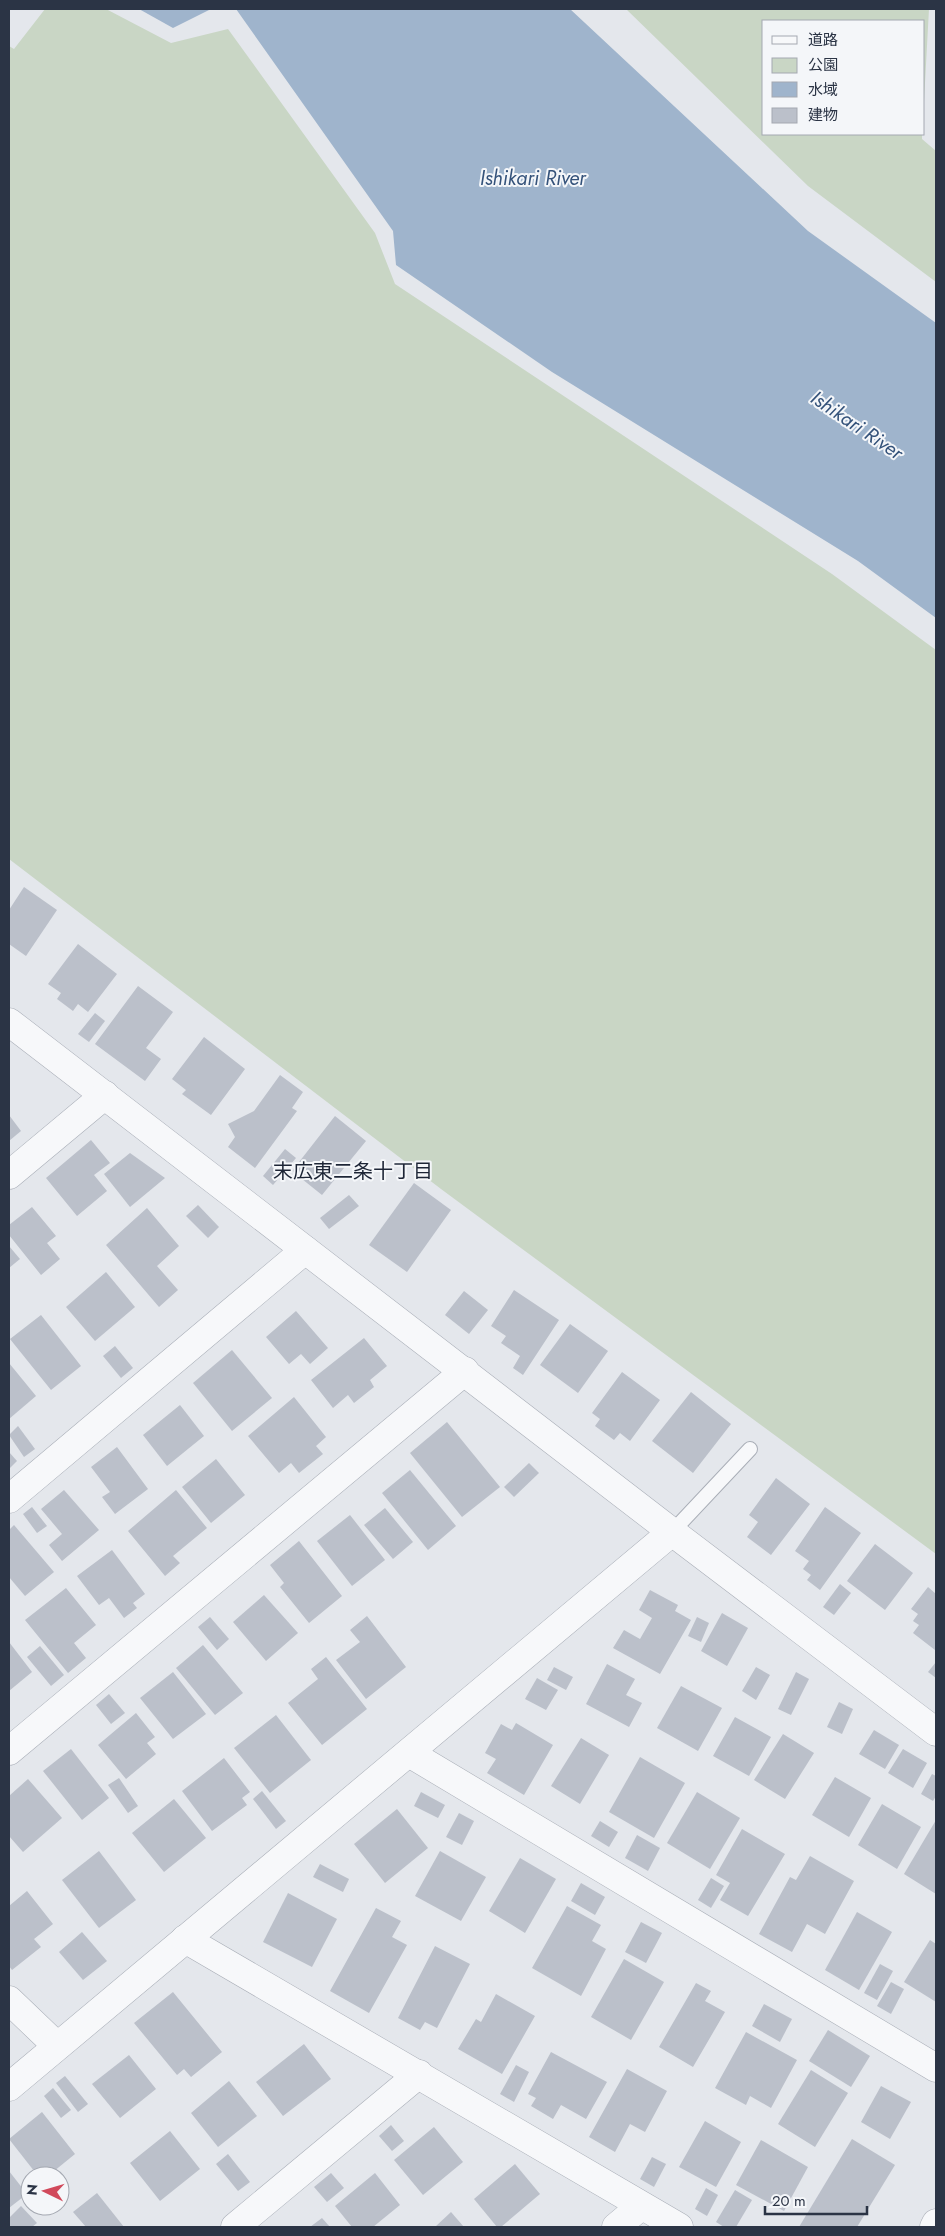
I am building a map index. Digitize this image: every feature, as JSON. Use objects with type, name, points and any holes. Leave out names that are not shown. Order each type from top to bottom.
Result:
[{"type":"street","points":[[9,1022],[672,1532],[936,1732]]},
{"type":"street","points":[[9,1175],[105,1096]]},
{"type":"street","points":[[9,1499],[305,1250]]},
{"type":"street","points":[[9,1751],[465,1371]]},
{"type":"street","points":[[9,2087],[672,1532]]},
{"type":"street","points":[[408,1752],[936,2068]]},
{"type":"street","points":[[185,1939],[679,2227]]},
{"type":"street","points":[[9,2000],[57,2046]]},
{"type":"street","points":[[235,2227],[419,2074]]},
{"type":"street","points":[[616,2227],[641,2206]]},
{"type":"street","points":[[934,2227],[936,2223]]},
{"type":"lane","points":[[672,1532],[750,1449]]},
{"type":"green space","points":[[45,9],[106,9],[171,43],[228,29],[375,233],[395,284],[832,574],[936,650],[936,1554],[441,1189],[9,859],[9,46],[14,49]]},
{"type":"green space","points":[[626,9],[929,9],[925,83],[925,20],[762,20],[762,135],[922,135],[922,139],[936,151],[936,282],[808,186]]},
{"type":"water","points":[[139,9],[211,9],[173,28]]},
{"type":"water","name":"Ishikari River","points":[[236,9],[570,9],[808,231],[936,323],[936,618],[858,561],[552,372],[396,265],[393,231]]},
{"type":"building","points":[[24,887],[57,910],[26,956],[9,944],[9,910]]},
{"type":"building","points":[[78,944],[117,974],[88,1012],[78,1004],[73,1011],[57,999],[61,993],[48,984]]},
{"type":"building","points":[[138,986],[173,1012],[146,1048],[161,1059],[145,1081],[95,1044]]},
{"type":"building","points":[[95,1013],[105,1021],[89,1042],[78,1034]]},
{"type":"building","points":[[204,1037],[245,1069],[211,1115],[182,1094],[186,1090],[172,1079]]},
{"type":"building","points":[[280,1075],[303,1092],[292,1108],[297,1111],[255,1168],[228,1147],[235,1137],[228,1124],[254,1111]]},
{"type":"building","points":[[9,1115],[21,1131],[9,1141]]},
{"type":"building","points":[[335,1116],[366,1141],[322,1195],[292,1171]]},
{"type":"building","points":[[91,1140],[110,1163],[94,1175],[107,1191],[77,1216],[46,1178]]},
{"type":"building","points":[[285,1149],[296,1158],[273,1185],[263,1176]]},
{"type":"building","points":[[130,1153],[165,1178],[130,1207],[104,1174]]},
{"type":"building","points":[[414,1183],[451,1210],[407,1272],[369,1245]]},
{"type":"building","points":[[349,1195],[359,1206],[329,1229],[320,1218]]},
{"type":"building","points":[[198,1205],[219,1227],[208,1238],[186,1216]]},
{"type":"building","points":[[32,1207],[56,1236],[47,1243],[60,1259],[41,1275],[9,1235],[9,1225]]},
{"type":"building","points":[[147,1208],[179,1246],[157,1266],[178,1290],[159,1307],[106,1245]]},
{"type":"building","points":[[9,1246],[20,1259],[9,1268]]},
{"type":"building","points":[[106,1272],[135,1307],[95,1341],[66,1307]]},
{"type":"building","points":[[514,1290],[559,1320],[523,1375],[513,1368],[520,1356],[501,1343],[506,1336],[491,1326]]},
{"type":"building","points":[[464,1291],[488,1310],[469,1334],[445,1315]]},
{"type":"building","points":[[296,1311],[328,1348],[310,1364],[301,1354],[289,1364],[266,1337]]},
{"type":"building","points":[[41,1315],[81,1366],[51,1390],[10,1339]]},
{"type":"building","points":[[570,1324],[608,1351],[578,1393],[540,1365]]},
{"type":"building","points":[[364,1338],[387,1366],[370,1380],[374,1387],[354,1403],[348,1395],[333,1408],[311,1380]]},
{"type":"building","points":[[115,1346],[133,1368],[121,1378],[103,1356]]},
{"type":"building","points":[[232,1350],[272,1398],[232,1431],[193,1383]]},
{"type":"building","points":[[9,1363],[36,1396],[9,1419]]},
{"type":"building","points":[[622,1372],[660,1400],[630,1441],[620,1433],[614,1440],[595,1426],[600,1419],[592,1413]]},
{"type":"building","points":[[691,1392],[731,1424],[693,1473],[652,1441]]},
{"type":"building","points":[[294,1397],[326,1437],[316,1446],[323,1454],[299,1473],[291,1463],[279,1473],[248,1436]]},
{"type":"building","points":[[180,1405],[204,1436],[167,1466],[143,1435]]},
{"type":"building","points":[[447,1422],[500,1487],[462,1517],[410,1453]]},
{"type":"building","points":[[18,1426],[35,1449],[24,1457],[9,1435]]},
{"type":"building","points":[[117,1447],[148,1489],[115,1514],[102,1497],[110,1492],[91,1467]]},
{"type":"building","points":[[9,1452],[17,1461],[9,1469]]},
{"type":"building","points":[[216,1459],[245,1495],[211,1523],[182,1487]]},
{"type":"building","points":[[529,1463],[539,1473],[514,1497],[504,1487]]},
{"type":"building","points":[[410,1470],[456,1526],[428,1550],[382,1493]]},
{"type":"building","points":[[776,1478],[810,1504],[771,1555],[747,1537],[758,1522],[749,1515]]},
{"type":"building","points":[[64,1490],[99,1530],[62,1561],[49,1545],[62,1534],[41,1509]]},
{"type":"building","points":[[176,1490],[207,1528],[173,1556],[180,1563],[165,1576],[128,1531]]},
{"type":"building","points":[[32,1507],[47,1526],[37,1533],[23,1514]]},
{"type":"building","points":[[825,1507],[861,1533],[820,1590],[807,1580],[811,1575],[803,1569],[809,1561],[795,1551]]},
{"type":"building","points":[[385,1508],[413,1542],[393,1559],[364,1525]]},
{"type":"building","points":[[350,1515],[385,1560],[352,1586],[317,1541]]},
{"type":"building","points":[[14,1525],[54,1572],[25,1596],[9,1577],[9,1530]]},
{"type":"building","points":[[299,1541],[342,1596],[309,1623],[280,1587],[284,1583],[270,1565]]},
{"type":"building","points":[[875,1544],[913,1573],[885,1610],[847,1581]]},
{"type":"building","points":[[112,1550],[145,1594],[133,1603],[137,1608],[124,1618],[109,1598],[99,1605],[77,1576]]},
{"type":"building","points":[[840,1584],[851,1593],[834,1615],[823,1607]]},
{"type":"building","points":[[928,1587],[936,1594],[935,1650],[913,1633],[919,1625],[913,1621],[918,1614],[911,1609]]},
{"type":"building","points":[[66,1588],[96,1625],[74,1643],[86,1658],[68,1673],[25,1620]]},
{"type":"building","points":[[650,1590],[678,1605],[675,1611],[691,1620],[660,1674],[613,1648],[624,1630],[640,1639],[652,1618],[639,1610]]},
{"type":"building","points":[[264,1595],[298,1633],[266,1661],[233,1622]]},
{"type":"building","points":[[722,1613],[748,1628],[727,1666],[701,1651]]},
{"type":"building","points":[[367,1616],[406,1667],[366,1699],[336,1660],[360,1642],[350,1630]]},
{"type":"building","points":[[210,1617],[229,1639],[217,1650],[198,1627]]},
{"type":"building","points":[[697,1617],[709,1623],[701,1642],[688,1636]]},
{"type":"building","points":[[9,1642],[32,1672],[9,1691]]},
{"type":"building","points":[[203,1645],[243,1693],[215,1715],[176,1668]]},
{"type":"building","points":[[40,1646],[64,1675],[51,1686],[27,1657]]},
{"type":"building","points":[[326,1657],[367,1709],[322,1745],[288,1703],[318,1679],[311,1669]]},
{"type":"building","points":[[936,1662],[936,1678],[928,1672]]},
{"type":"building","points":[[607,1664],[635,1679],[626,1695],[642,1703],[629,1727],[586,1704]]},
{"type":"building","points":[[554,1667],[573,1677],[566,1690],[547,1680]]},
{"type":"building","points":[[756,1667],[770,1675],[756,1700],[742,1691]]},
{"type":"building","points":[[173,1672],[206,1714],[173,1739],[140,1698]]},
{"type":"building","points":[[796,1672],[809,1679],[791,1715],[778,1709]]},
{"type":"building","points":[[537,1678],[558,1690],[546,1710],[525,1699]]},
{"type":"building","points":[[681,1686],[722,1708],[698,1751],[657,1728]]},
{"type":"building","points":[[109,1694],[125,1713],[111,1724],[96,1705]]},
{"type":"building","points":[[839,1702],[853,1709],[842,1734],[827,1727]]},
{"type":"building","points":[[136,1713],[155,1737],[147,1743],[156,1754],[126,1779],[98,1745]]},
{"type":"building","points":[[276,1715],[311,1760],[270,1793],[234,1748]]},
{"type":"building","points":[[735,1717],[771,1737],[749,1776],[713,1756]]},
{"type":"building","points":[[516,1723],[553,1745],[524,1795],[487,1773],[496,1759],[485,1753],[501,1724],[512,1730]]},
{"type":"building","points":[[874,1730],[899,1745],[885,1769],[859,1754]]},
{"type":"building","points":[[783,1734],[814,1753],[785,1799],[754,1780]]},
{"type":"building","points":[[581,1738],[609,1755],[580,1804],[551,1786]]},
{"type":"building","points":[[71,1749],[109,1798],[82,1820],[43,1771]]},
{"type":"building","points":[[903,1749],[927,1763],[913,1788],[888,1773]]},
{"type":"building","points":[[640,1757],[685,1783],[654,1838],[609,1812]]},
{"type":"building","points":[[224,1758],[250,1792],[242,1798],[247,1805],[212,1831],[182,1791]]},
{"type":"building","points":[[932,1774],[936,1776],[936,1796],[933,1801],[921,1794]]},
{"type":"building","points":[[835,1777],[871,1798],[849,1837],[812,1815]]},
{"type":"building","points":[[119,1778],[138,1806],[128,1813],[108,1785]]},
{"type":"building","points":[[28,1779],[62,1818],[23,1852],[9,1836],[9,1796]]},
{"type":"building","points":[[262,1791],[286,1821],[276,1829],[253,1799]]},
{"type":"building","points":[[421,1792],[445,1805],[438,1818],[414,1806]]},
{"type":"building","points":[[697,1792],[740,1818],[710,1869],[667,1843]]},
{"type":"building","points":[[174,1799],[206,1838],[164,1872],[132,1833]]},
{"type":"building","points":[[882,1804],[921,1827],[897,1869],[858,1845]]},
{"type":"building","points":[[397,1809],[428,1848],[385,1883],[354,1844]]},
{"type":"building","points":[[459,1813],[474,1821],[462,1845],[446,1837]]},
{"type":"building","points":[[936,1820],[936,1894],[904,1874]]},
{"type":"building","points":[[600,1821],[618,1832],[609,1847],[591,1836]]},
{"type":"building","points":[[742,1829],[785,1854],[748,1916],[720,1900],[730,1883],[716,1875]]},
{"type":"building","points":[[637,1835],[660,1848],[648,1871],[625,1858]]},
{"type":"building","points":[[99,1851],[136,1900],[99,1928],[62,1880]]},
{"type":"building","points":[[440,1851],[486,1877],[461,1921],[415,1896]]},
{"type":"building","points":[[810,1856],[854,1881],[825,1934],[807,1924],[792,1952],[759,1934],[790,1877],[796,1880]]},
{"type":"building","points":[[520,1858],[556,1879],[525,1933],[489,1911]]},
{"type":"building","points":[[320,1864],[349,1879],[343,1892],[313,1877]]},
{"type":"building","points":[[711,1878],[724,1886],[711,1908],[698,1900]]},
{"type":"building","points":[[581,1883],[605,1897],[595,1915],[571,1901]]},
{"type":"building","points":[[27,1891],[53,1924],[34,1939],[41,1947],[12,1970],[9,1966],[9,1906]]},
{"type":"building","points":[[288,1893],[337,1919],[312,1967],[263,1942]]},
{"type":"building","points":[[567,1906],[601,1925],[592,1941],[606,1949],[581,1996],[532,1968]]},
{"type":"building","points":[[376,1908],[401,1921],[392,1937],[407,1945],[369,2013],[330,1991]]},
{"type":"building","points":[[857,1912],[892,1932],[859,1990],[825,1970]]},
{"type":"building","points":[[641,1922],[662,1933],[646,1963],[625,1952]]},
{"type":"building","points":[[82,1932],[107,1961],[83,1980],[59,1952]]},
{"type":"building","points":[[930,1940],[936,1944],[936,2002],[904,1982]]},
{"type":"building","points":[[435,1946],[470,1964],[437,2028],[425,2022],[420,2030],[398,2018]]},
{"type":"building","points":[[624,1959],[664,1982],[631,2040],[591,2017]]},
{"type":"building","points":[[880,1964],[893,1971],[877,2000],[864,1993]]},
{"type":"building","points":[[891,1982],[904,1989],[891,2014],[877,2006]]},
{"type":"building","points":[[696,1983],[711,1991],[705,2001],[725,2012],[693,2067],[659,2047]]},
{"type":"building","points":[[173,1992],[222,2052],[191,2077],[184,2069],[177,2075],[134,2023]]},
{"type":"building","points":[[496,1994],[535,2016],[502,2074],[458,2049],[476,2019],[481,2022]]},
{"type":"building","points":[[764,2004],[792,2019],[780,2042],[752,2026]]},
{"type":"building","points":[[828,2030],[870,2056],[851,2087],[809,2061]]},
{"type":"building","points":[[746,2032],[797,2060],[771,2108],[750,2096],[746,2105],[715,2088]]},
{"type":"building","points":[[304,2044],[331,2079],[283,2116],[256,2082]]},
{"type":"building","points":[[551,2052],[607,2082],[586,2119],[561,2105],[553,2119],[531,2106],[536,2098],[528,2094]]},
{"type":"building","points":[[129,2055],[156,2089],[120,2118],[92,2084]]},
{"type":"building","points":[[516,2065],[529,2072],[514,2102],[500,2094]]},
{"type":"building","points":[[627,2069],[667,2091],[645,2132],[630,2124],[615,2152],[589,2137]]},
{"type":"building","points":[[811,2070],[848,2093],[815,2147],[778,2124]]},
{"type":"building","points":[[65,2076],[88,2104],[78,2112],[56,2083]]},
{"type":"building","points":[[229,2081],[257,2116],[218,2147],[191,2113]]},
{"type":"building","points":[[881,2086],[911,2102],[890,2139],[861,2122]]},
{"type":"building","points":[[53,2088],[71,2110],[61,2118],[44,2096]]},
{"type":"building","points":[[42,2112],[75,2154],[60,2166],[30,2166],[9,2139]]},
{"type":"building","points":[[705,2121],[741,2142],[716,2187],[679,2167]]},
{"type":"building","points":[[391,2125],[404,2141],[392,2151],[379,2136]]},
{"type":"building","points":[[434,2127],[463,2162],[423,2195],[394,2160]]},
{"type":"building","points":[[170,2131],[200,2169],[160,2201],[130,2163]]},
{"type":"building","points":[[852,2139],[895,2165],[857,2227],[799,2227]]},
{"type":"building","points":[[761,2140],[808,2167],[784,2211],[736,2185]]},
{"type":"building","points":[[228,2154],[250,2182],[238,2191],[216,2164]]},
{"type":"building","points":[[652,2157],[666,2164],[654,2187],[640,2179]]},
{"type":"building","points":[[515,2164],[540,2194],[501,2227],[497,2227],[474,2199]]},
{"type":"building","points":[[9,2171],[20,2185],[20,2199],[9,2208]]},
{"type":"building","points":[[331,2173],[344,2188],[327,2202],[314,2187]]},
{"type":"building","points":[[375,2173],[400,2205],[373,2227],[352,2227],[335,2206]]},
{"type":"building","points":[[706,2188],[718,2195],[707,2216],[695,2209]]},
{"type":"building","points":[[735,2190],[752,2200],[736,2227],[724,2227],[716,2222]]},
{"type":"building","points":[[97,2193],[124,2227],[86,2227],[73,2212]]},
{"type":"building","points":[[20,2207],[20,2216],[30,2216],[37,2223],[32,2227],[9,2227],[9,2218]]},
{"type":"building","points":[[451,2212],[464,2227],[435,2227]]},
{"type":"building","points":[[322,2218],[330,2227],[310,2227]]},
{"type":"district","name":"末広東二条十丁目","points":[[353,1171]]}]
